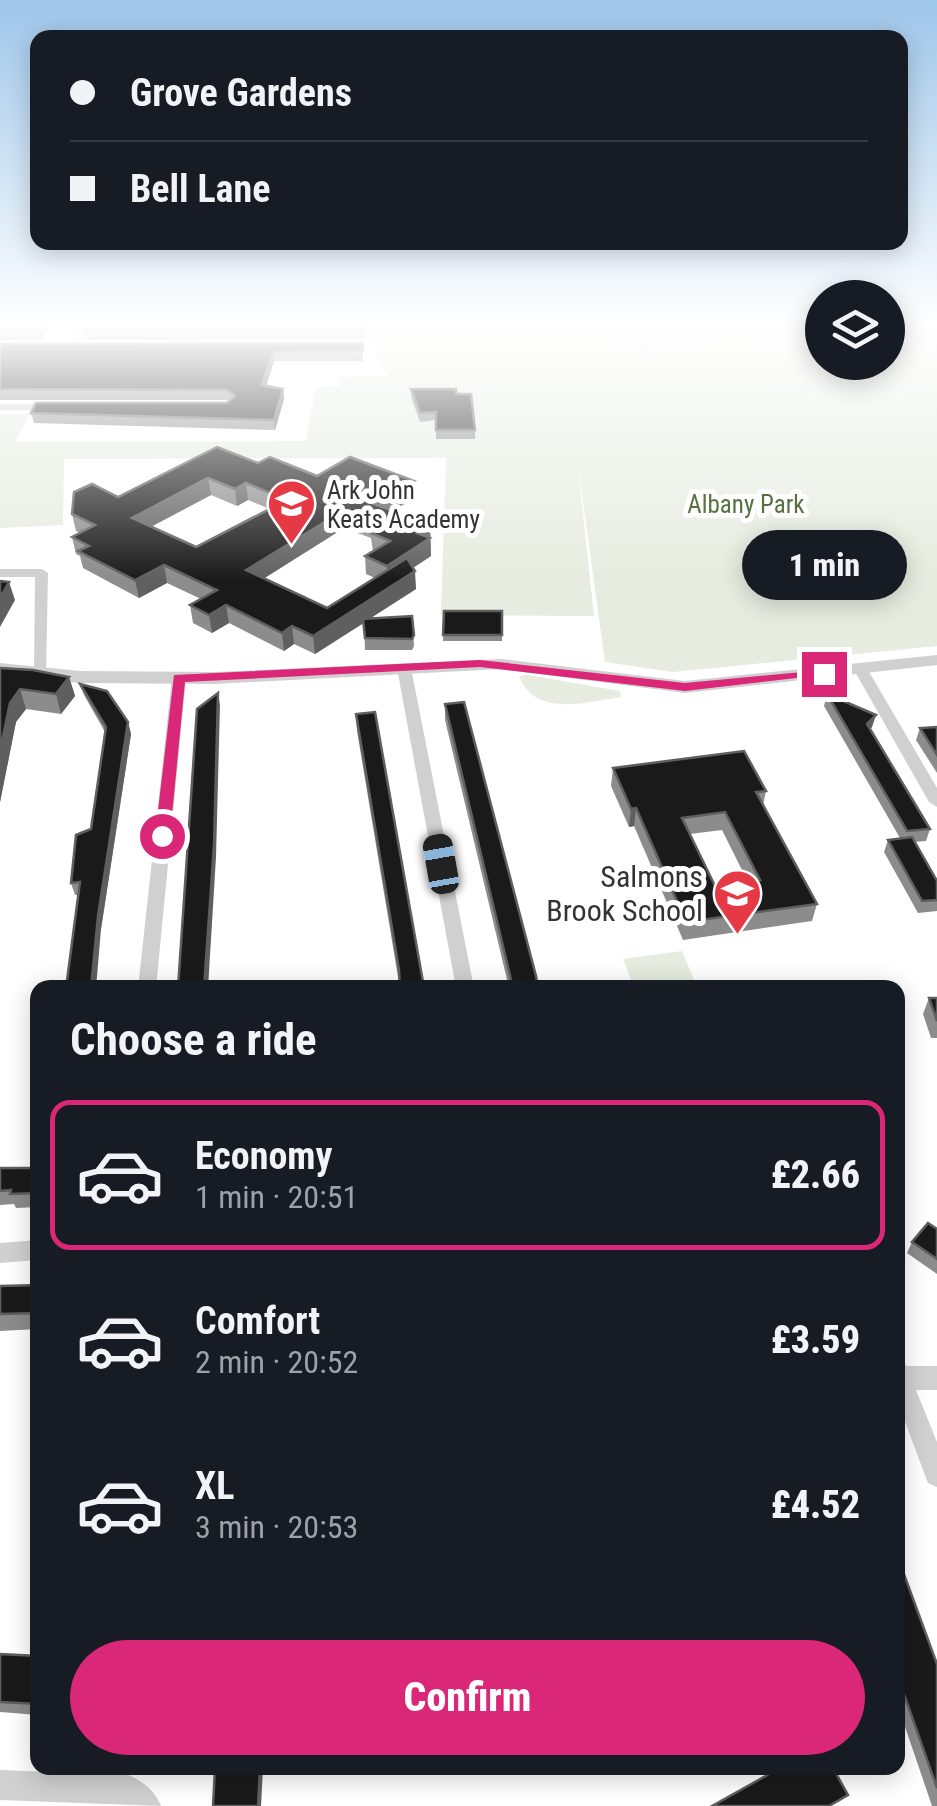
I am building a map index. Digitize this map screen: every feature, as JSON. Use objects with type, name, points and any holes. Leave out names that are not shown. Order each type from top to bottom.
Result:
[{"type":"street","points":[[0,572],[42,572],[40,673]]},
{"type":"street","points":[[0,669],[178,678],[521,665],[685,687],[937,660]]},
{"type":"street","points":[[404,668],[463,980]]},
{"type":"street","points":[[861,670],[937,802]]},
{"type":"street","points":[[148,980],[178,678]]},
{"type":"street","points":[[0,1253],[30,1251]]},
{"type":"street","points":[[905,1376],[937,1378]]},
{"type":"street","points":[[905,1393],[937,1474]]},
{"type":"street","points":[[0,1785],[128,1790],[146,1806]]},
{"type":"green space","name":"Albany Park","points":[[312,411],[937,411],[937,646],[673,672],[605,662],[577,458],[594,616],[441,615],[446,458],[64,459],[63,525],[0,528],[0,414],[30,414],[15,442],[306,441]]},
{"type":"green space","points":[[519,676],[620,691],[621,697],[578,704],[549,702],[527,689]]},
{"type":"green space","points":[[682,951],[694,980],[631,980],[623,959]]},
{"type":"building","points":[[32,411],[277,411],[274,420]]},
{"type":"building","points":[[419,411],[473,411],[475,430],[436,430],[436,412]]},
{"type":"building","points":[[217,447],[258,463],[270,457],[317,476],[350,457],[414,481],[374,504],[430,524],[417,533],[430,538],[387,566],[365,556],[390,541],[371,533],[384,526],[343,511],[246,570],[327,608],[407,558],[415,571],[313,636],[292,626],[282,633],[226,605],[209,615],[190,605],[217,590],[164,565],[135,580],[78,551],[89,546],[72,537],[95,525],[72,514],[74,492],[92,484],[118,497]],"holes":[[[208,478],[235,489],[246,483],[287,500],[196,547],[132,518]]]},
{"type":"building","points":[[0,581],[9,582],[0,598]]},
{"type":"building","points":[[444,611],[502,611],[502,635],[443,635]]},
{"type":"building","points":[[412,616],[412,639],[365,638],[363,619]]},
{"type":"building","points":[[0,668],[69,677],[56,694],[20,689],[10,703],[0,751]]},
{"type":"building","points":[[80,684],[107,691],[128,722],[92,980],[67,980],[80,882],[71,883],[76,835],[91,829],[106,727]]},
{"type":"building","points":[[218,693],[214,845],[205,980],[179,980],[197,709]]},
{"type":"building","points":[[827,694],[876,715],[867,724],[930,829],[907,831]]},
{"type":"building","points":[[464,702],[537,980],[511,980],[445,704]]},
{"type":"building","points":[[375,712],[423,980],[400,980],[356,714]]},
{"type":"building","points":[[937,727],[937,755],[920,728]]},
{"type":"building","points":[[744,751],[766,791],[756,792],[817,904],[686,922],[636,808],[631,809],[613,768]],"holes":[[[725,812],[760,880],[715,886],[682,818]]]},
{"type":"building","points":[[912,837],[937,881],[937,900],[922,901],[888,840]]},
{"type":"building","points":[[929,998],[937,998],[937,1021]]},
{"type":"building","points":[[0,1168],[30,1168],[30,1193],[0,1191]]},
{"type":"building","points":[[928,1223],[937,1229],[937,1259],[912,1242]]},
{"type":"building","points":[[30,1285],[30,1313],[0,1314],[0,1286]]},
{"type":"building","points":[[905,1577],[937,1664],[937,1788],[905,1697]]},
{"type":"building","points":[[0,1654],[30,1656],[30,1704],[0,1702]]},
{"type":"building","points":[[215,1775],[260,1775],[258,1806],[213,1806]]},
{"type":"building","points":[[767,1775],[837,1775],[848,1795],[829,1806],[712,1806]]},
{"type":"place","name":"Ark John Keats Academy","points":[[292,546]]},
{"type":"place","name":"Salmons Brook School","points":[[738,936]]},
{"type":"route","points":[[162,836],[178,678],[480,664],[521,665],[685,687],[824,674]]}]
